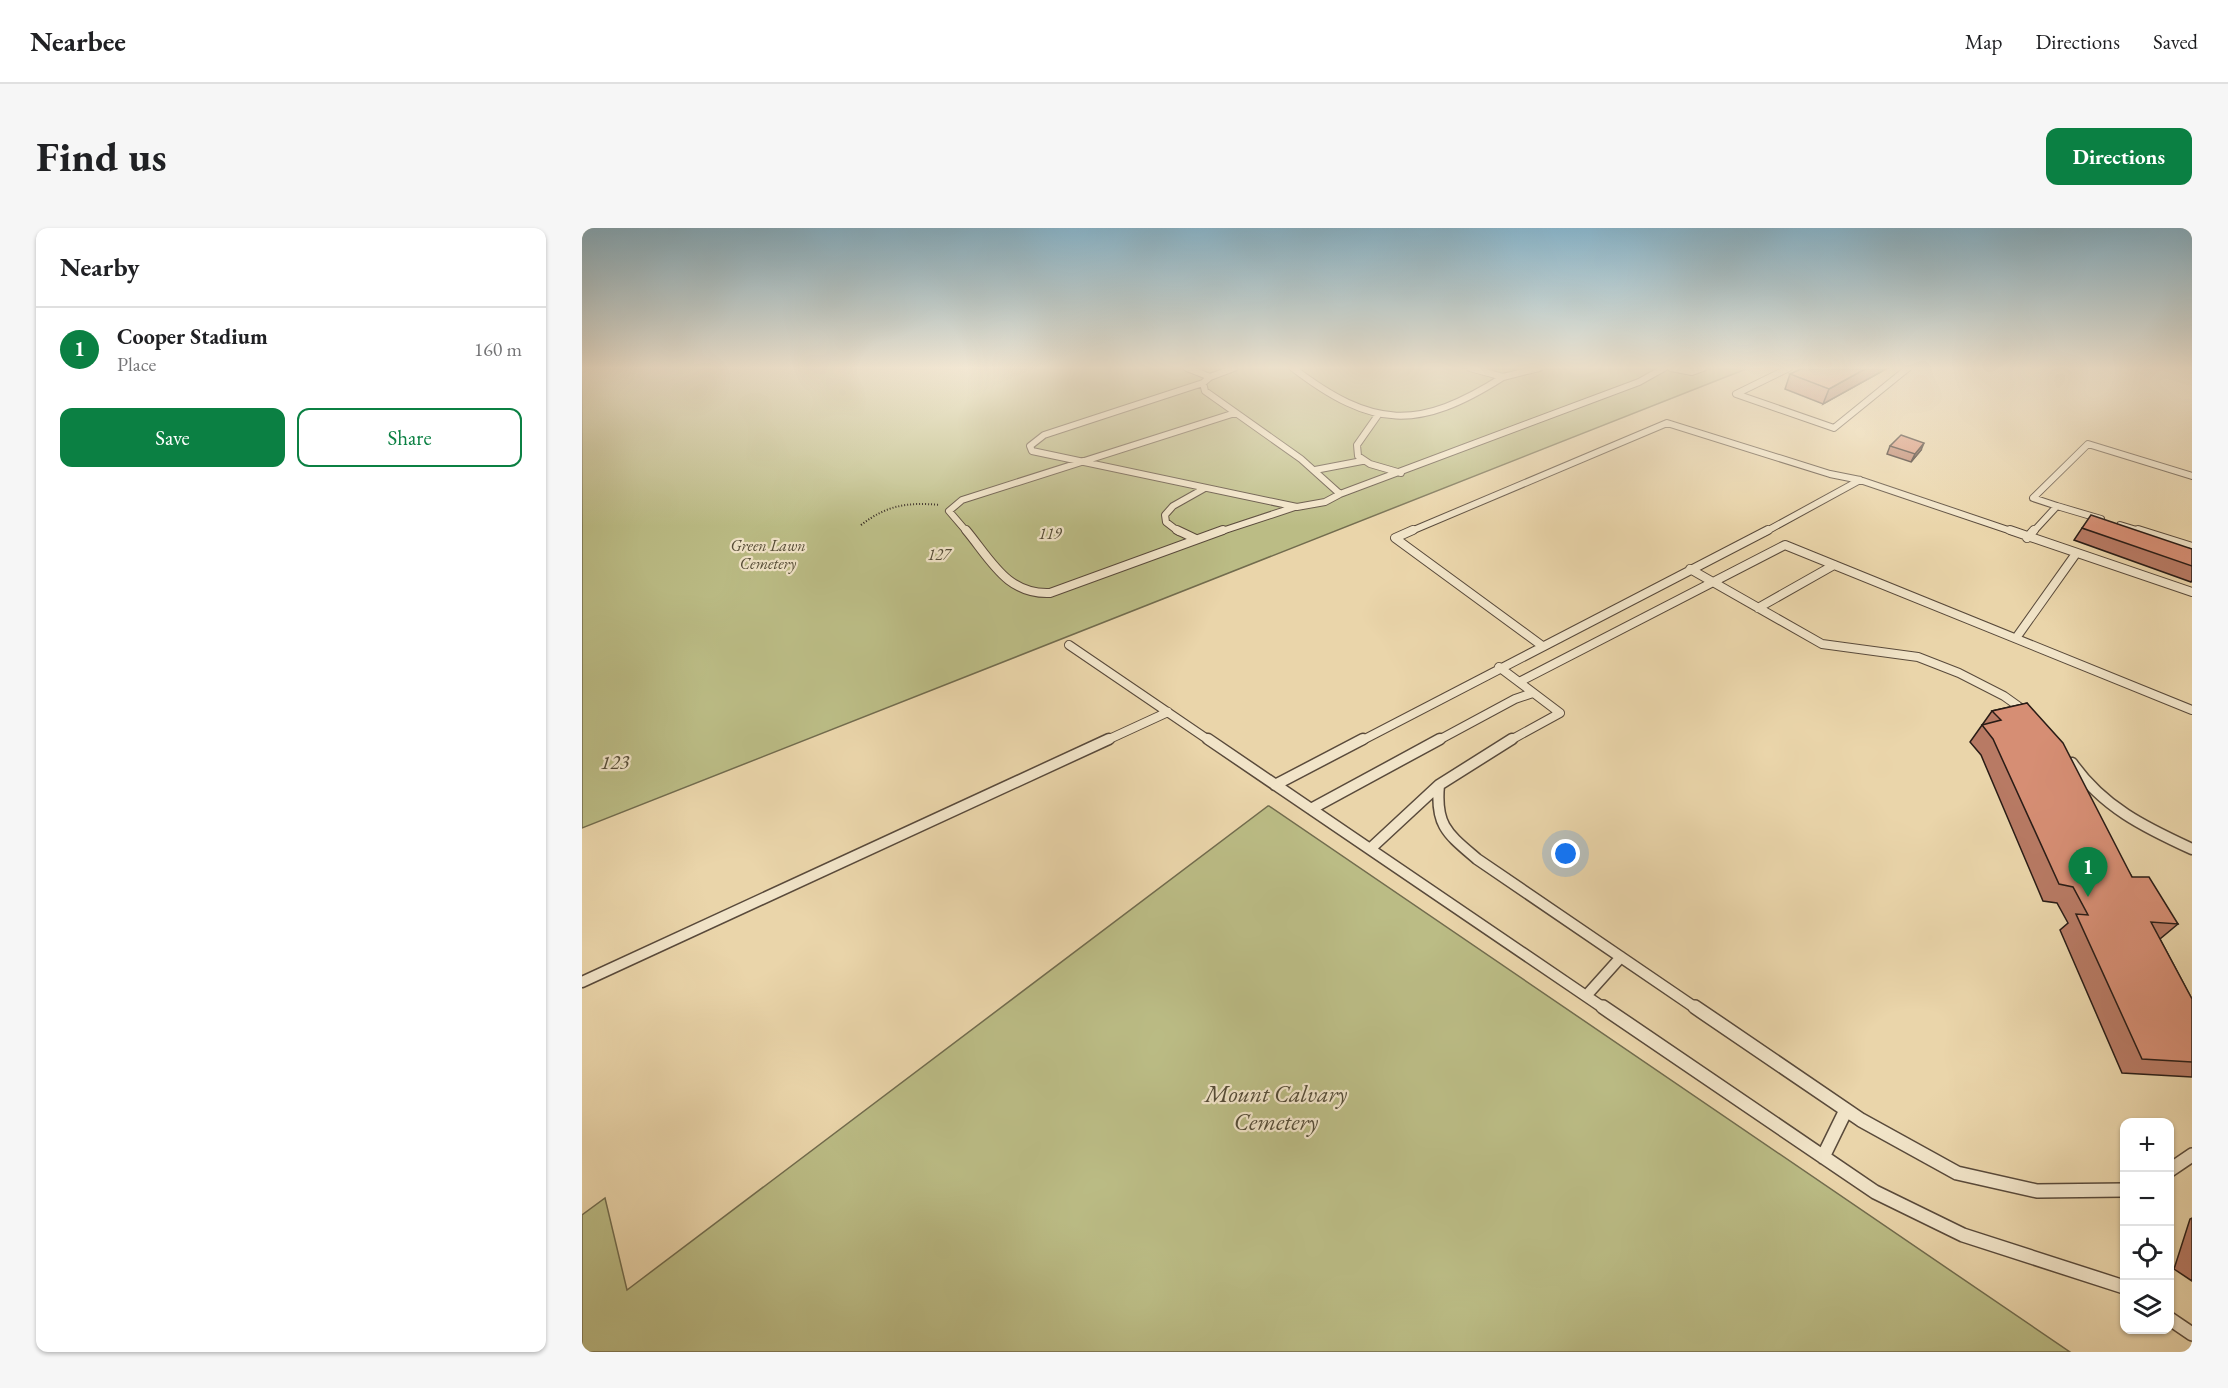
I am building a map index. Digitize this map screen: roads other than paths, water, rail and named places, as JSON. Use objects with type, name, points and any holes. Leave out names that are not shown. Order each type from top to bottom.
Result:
[{"type":"lane","points":[[1088,420],[1044,435],[1033,441],[1030,446],[1032,451],[1297,507]]},
{"type":"lane","points":[[1212,420],[953,506],[949,511],[1012,585],[1027,593],[1050,593],[1196,539],[1297,507],[1333,500],[1341,494],[1538,420]]},
{"type":"lane","points":[[1245,420],[1315,470],[1338,488],[1341,494]]},
{"type":"lane","points":[[1362,461],[1356,451],[1357,445],[1374,420]]},
{"type":"lane","points":[[1812,420],[1834,428],[1843,420]]},
{"type":"lane","points":[[1541,645],[1395,538],[1666,423],[1830,474],[1860,480],[2075,555],[2192,592]]},
{"type":"lane","points":[[2192,476],[2088,444],[2033,498],[2192,547]]},
{"type":"lane","points":[[1315,470],[1362,461],[1401,473]]},
{"type":"lane","points":[[1275,785],[1860,480]]},
{"type":"lane","points":[[1196,539],[1166,522],[1165,515],[1173,506],[1205,488]]},
{"type":"lane","points":[[2027,538],[2057,506]]},
{"type":"lane","points":[[1519,682],[1785,545],[2192,710]]},
{"type":"lane","points":[[2016,638],[2075,555]]},
{"type":"lane","points":[[1758,608],[1834,565]]},
{"type":"lane","points":[[1690,569],[1822,644],[1908,655],[1959,673],[2004,696],[2036,718]]},
{"type":"lane","points":[[1069,645],[1875,1192],[1963,1235],[2120,1286]]},
{"type":"lane","points":[[1370,849],[1439,785],[1503,744],[1560,713],[1499,667]]},
{"type":"lane","points":[[1311,809],[1515,699],[1533,693]]},
{"type":"lane","points":[[582,982],[1168,712]]},
{"type":"lane","points":[[2064,750],[2085,784],[2110,808],[2192,849]]},
{"type":"lane","points":[[1439,785],[1435,811],[1446,833],[1477,859],[1846,1110],[1957,1173],[2037,1191],[2120,1190]]},
{"type":"lane","points":[[1586,996],[1621,957]]},
{"type":"lane","points":[[1823,1157],[1846,1110]]},
{"type":"lane","points":[[2174,1167],[2192,1155]]},
{"type":"lane","points":[[2174,1322],[2192,1334]]},
{"type":"place","name":"Cooper Stadium","points":[[2088,897]]},
{"type":"park label","name":"119","points":[[1050,533]]},
{"type":"park label","name":"Green Lawn Cemetery","points":[[768,554]]},
{"type":"park label","name":"127","points":[[939,554]]},
{"type":"park label","name":"123","points":[[615,762]]},
{"type":"park label","name":"Mount Calvary Cemetery","points":[[1276,1108]]}]
